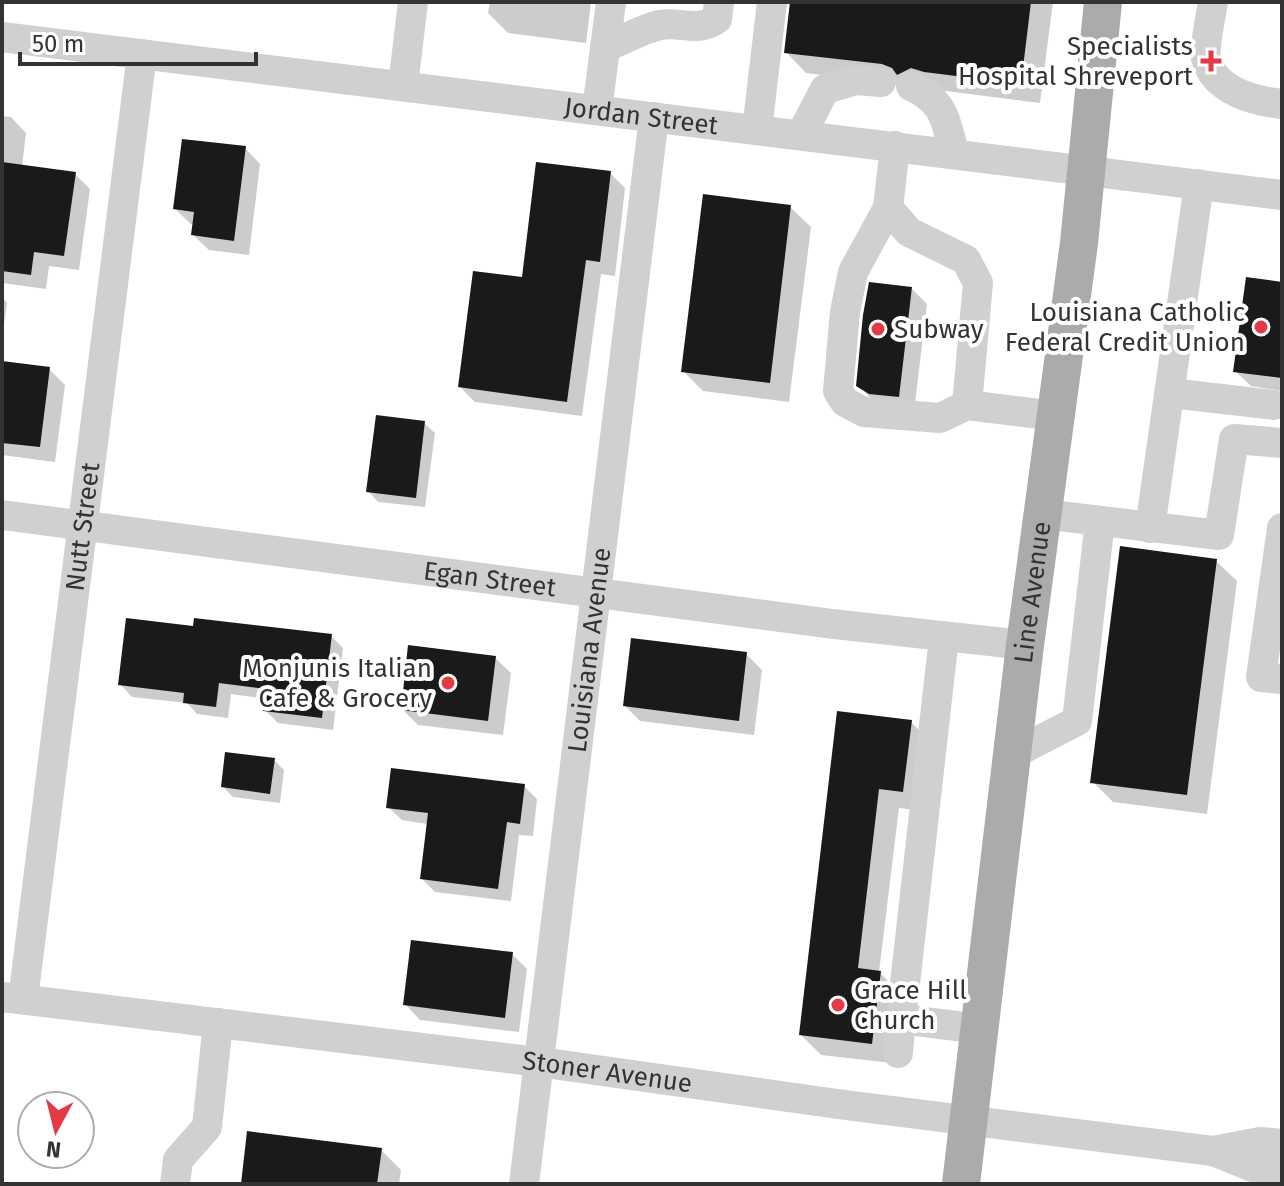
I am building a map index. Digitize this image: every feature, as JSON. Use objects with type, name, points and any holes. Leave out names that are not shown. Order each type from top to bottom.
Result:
[{"type":"main road","name":"Line Avenue","points":[[961,1184],[1025,645],[1086,170],[1103,2]]},
{"type":"street","points":[[403,86],[413,2]]},
{"type":"street","points":[[597,110],[611,2]]},
{"type":"street","points":[[605,47],[662,24],[709,25],[717,19],[719,2]]},
{"type":"street","points":[[757,130],[772,2]]},
{"type":"street","points":[[1213,2],[1206,58],[1222,85],[1261,102],[1282,104]]},
{"type":"street","name":"Jordan Street","points":[[2,37],[1282,195]]},
{"type":"street","name":"Nutt Street","points":[[13,998],[82,525],[142,54]]},
{"type":"street","points":[[801,135],[825,89],[856,80],[896,84],[932,96],[941,109],[955,154]]},
{"type":"street","name":"Louisiana Avenue","points":[[524,1184],[654,117]]},
{"type":"street","points":[[895,146],[888,208],[853,272],[845,312],[838,391],[845,402],[864,412],[940,418],[967,405],[1056,416]]},
{"type":"street","points":[[1150,528],[1199,184]]},
{"type":"street","points":[[888,208],[909,232],[966,260],[978,283],[967,405]]},
{"type":"street","points":[[1171,393],[1274,405]]},
{"type":"street","points":[[1043,514],[1219,535],[1234,439],[1282,443]]},
{"type":"street","name":"Egan Street","points":[[2,515],[1025,645]]},
{"type":"street","points":[[1013,754],[1077,721],[1100,521]]},
{"type":"street","points":[[1282,528],[1261,677],[1282,679]]},
{"type":"street","points":[[898,1053],[944,637]]},
{"type":"street","name":"Stoner Avenue","points":[[13,998],[539,1062],[845,1105],[1213,1151],[1263,1171],[1282,1172]]},
{"type":"street","points":[[901,1019],[980,1029]]},
{"type":"street","points":[[175,1184],[178,1160],[207,1127],[218,1023]]},
{"type":"street","name":"Stoner Avenue","points":[[1213,1151],[1260,1142],[1282,1144]]},
{"type":"building","points":[[790,2],[1031,2],[1021,84],[911,68],[897,75],[892,68],[882,64],[784,53]]},
{"type":"building","points":[[182,139],[246,146],[234,241],[191,235],[194,212],[173,209]]},
{"type":"building","points":[[2,162],[76,172],[64,256],[34,252],[31,275],[2,271]]},
{"type":"building","points":[[536,162],[611,171],[600,262],[586,260],[567,402],[458,387],[473,271],[522,277]]},
{"type":"building","points":[[703,194],[791,205],[770,383],[681,372]]},
{"type":"building","name":"Louisiana Catholic Federal Credit Union","points":[[1246,277],[1282,282],[1282,378],[1233,372]]},
{"type":"building","name":"Subway","points":[[869,282],[912,287],[899,397],[869,394],[856,386]]},
{"type":"building","points":[[2,361],[50,367],[40,447],[2,443]]},
{"type":"building","points":[[376,415],[425,421],[416,498],[366,492]]},
{"type":"building","points":[[1120,546],[1217,559],[1187,795],[1090,783]]},
{"type":"building","points":[[126,618],[193,626],[194,618],[332,634],[322,718],[263,711],[266,689],[219,683],[216,707],[183,703],[184,693],[118,685]]},
{"type":"building","points":[[631,638],[747,652],[739,721],[623,706]]},
{"type":"building","name":"Monjunis Italian Cafe & Grocery","points":[[408,645],[496,656],[488,721],[401,710]]},
{"type":"building","points":[[837,711],[912,720],[903,792],[879,789],[858,968],[881,971],[872,1044],[799,1035]]},
{"type":"building","points":[[225,752],[275,758],[270,794],[221,787]]},
{"type":"building","points":[[391,768],[525,784],[520,824],[507,822],[498,889],[420,879],[428,813],[386,808]]},
{"type":"building","points":[[411,940],[513,952],[505,1018],[403,1005]]},
{"type":"building","points":[[247,1131],[382,1148],[377,1184],[241,1184]]},
{"type":"place","name":"Specialists Hospital Shreveport","points":[[1211,61]]},
{"type":"place","name":"Louisiana Catholic Federal Credit Union","points":[[1261,327]]},
{"type":"place","name":"Subway","points":[[878,329]]},
{"type":"place","name":"Monjunis Italian Cafe & Grocery","points":[[448,683]]},
{"type":"place","name":"Grace Hill Church","points":[[838,1005]]}]
